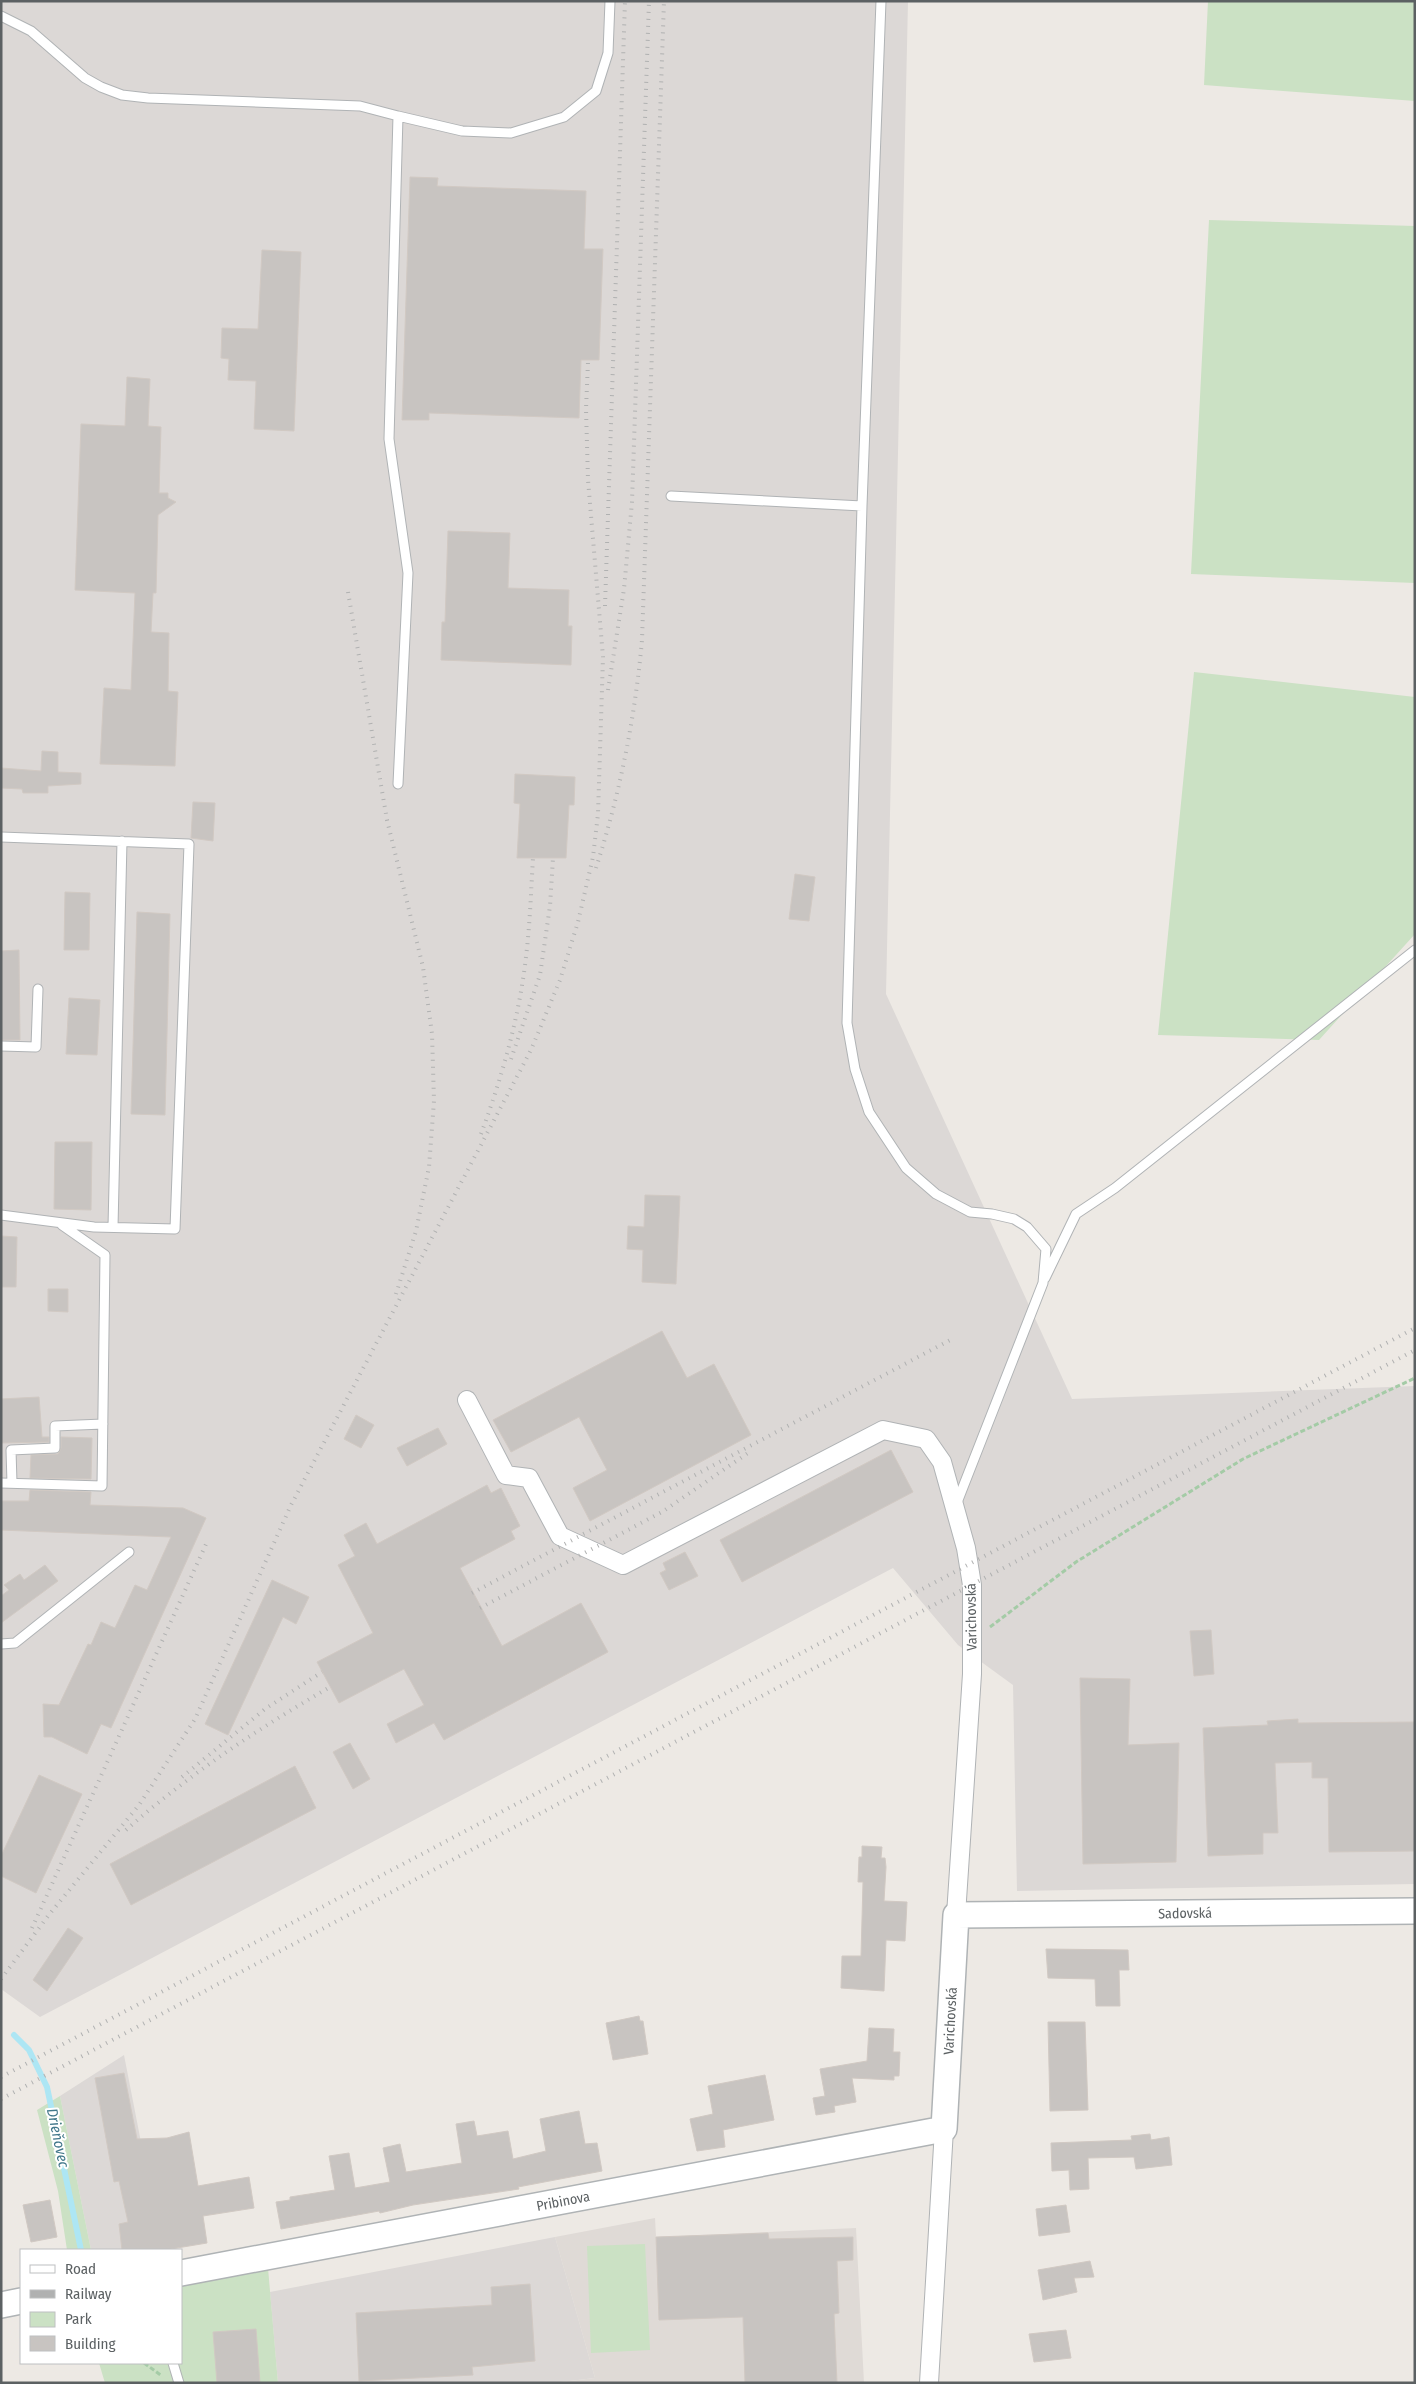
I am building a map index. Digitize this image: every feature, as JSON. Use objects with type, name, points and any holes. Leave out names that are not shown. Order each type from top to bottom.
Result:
[{"type":"street","name":"Varichovská","points":[[467,1400],[506,1474],[529,1478],[560,1536],[623,1565],[883,1430],[926,1439],[942,1462],[966,1548],[972,1585],[972,1674],[929,2383]]},
{"type":"street","name":"Sadovská","points":[[956,1916],[1415,1912]]},
{"type":"street","name":"Pribinova","points":[[182,2273],[944,2129]]},
{"type":"street","points":[[1,2305],[20,2301]]},
{"type":"lane","points":[[1,16],[31,31],[85,78],[122,95],[148,98],[360,106],[462,131],[511,133],[564,117],[596,92],[608,53],[610,1]]},
{"type":"lane","points":[[881,1],[862,506],[847,1023],[855,1068],[869,1112],[906,1168],[936,1194],[970,1212],[1006,1217],[1028,1227],[1046,1249],[1043,1283]]},
{"type":"lane","points":[[398,116],[388,439],[408,573],[398,784]]},
{"type":"lane","points":[[671,496],[862,506]]},
{"type":"lane","points":[[1,837],[189,844],[175,1229],[60,1224],[1,1215]]},
{"type":"lane","points":[[113,1227],[122,841]]},
{"type":"lane","points":[[955,1508],[1043,1283],[1076,1214],[1115,1188],[1415,950]]},
{"type":"lane","points":[[1,1046],[36,1047],[38,989]]},
{"type":"lane","points":[[1,1483],[102,1486],[105,1255],[60,1224]]},
{"type":"lane","points":[[12,1483],[11,1450],[55,1448],[55,1426],[103,1424]]},
{"type":"lane","points":[[1,1644],[15,1643],[129,1552]]},
{"type":"lane","points":[[173,2364],[179,2383]]},
{"type":"path","points":[[972,1641],[1076,1562],[1226,1470],[1415,1378]]},
{"type":"path","points":[[145,2364],[164,2378]]},
{"type":"shaded area","points":[[1,1],[908,1],[886,994],[1072,1399],[1415,1386],[1415,1884],[1017,1891],[1013,1685],[958,1645],[893,1568],[40,2017],[1,1989]]},
{"type":"shaded area","points":[[124,2055],[162,2249],[91,2249],[60,2096]]},
{"type":"shaded area","points":[[655,2218],[656,2237],[856,2228],[864,2383],[552,2383],[595,2378],[555,2237]]},
{"type":"shaded area","points":[[555,2237],[595,2378],[552,2383],[278,2383],[270,2292]]},
{"type":"green space","points":[[1208,1],[1415,1],[1415,101],[1204,85]]},
{"type":"green space","points":[[1209,220],[1415,226],[1415,583],[1191,574]]},
{"type":"green space","points":[[1194,672],[1415,697],[1415,934],[1319,1040],[1158,1035]]},
{"type":"green space","points":[[60,2096],[91,2249],[67,2249],[58,2191],[37,2110]]},
{"type":"green space","points":[[645,2244],[650,2350],[591,2353],[587,2246]]},
{"type":"green space","points":[[268,2268],[278,2383],[105,2383],[99,2364],[182,2364],[182,2284]]},
{"type":"building","points":[[410,177],[438,178],[437,186],[586,191],[584,249],[603,249],[599,360],[581,360],[579,418],[429,413],[429,420],[402,420]]},
{"type":"building","points":[[262,250],[301,252],[294,431],[254,429],[256,381],[228,380],[229,359],[221,358],[222,328],[258,329]]},
{"type":"building","points":[[127,377],[150,379],[148,426],[161,427],[159,493],[168,493],[168,498],[176,502],[158,515],[156,593],[153,593],[151,632],[169,633],[168,691],[178,692],[175,766],[100,764],[104,688],[131,690],[135,593],[75,590],[81,424],[125,426]]},
{"type":"building","points":[[448,531],[510,533],[508,588],[569,590],[568,626],[572,626],[571,665],[441,660],[442,622],[445,622]]},
{"type":"building","points":[[42,751],[58,752],[58,772],[81,773],[81,784],[48,786],[48,793],[23,793],[22,789],[1,788],[1,768],[41,771]]},
{"type":"building","points":[[515,774],[575,777],[574,805],[569,805],[566,858],[517,858],[520,804],[514,803]]},
{"type":"building","points":[[193,802],[215,803],[213,841],[191,838]]},
{"type":"building","points":[[795,874],[815,877],[809,921],[789,919]]},
{"type":"building","points":[[65,892],[90,893],[89,950],[64,950]]},
{"type":"building","points":[[137,912],[170,914],[165,1115],[131,1114]]},
{"type":"building","points":[[19,950],[20,1040],[1,1040],[1,951]]},
{"type":"building","points":[[69,998],[100,1000],[97,1055],[66,1054]]},
{"type":"building","points":[[55,1142],[92,1142],[91,1210],[54,1209]]},
{"type":"building","points":[[645,1195],[680,1196],[676,1284],[642,1282],[643,1250],[627,1249],[628,1226],[644,1227]]},
{"type":"building","points":[[1,1236],[17,1237],[16,1287],[1,1287]]},
{"type":"building","points":[[48,1289],[68,1289],[68,1312],[48,1311]]},
{"type":"building","points":[[662,1331],[687,1378],[714,1364],[751,1435],[590,1521],[573,1488],[607,1470],[579,1417],[511,1452],[493,1420]]},
{"type":"building","points":[[39,1397],[42,1437],[49,1437],[49,1442],[1,1443],[1,1399]]},
{"type":"building","points":[[356,1415],[374,1425],[361,1448],[344,1439]]},
{"type":"building","points":[[438,1428],[447,1444],[407,1466],[397,1448]]},
{"type":"building","points":[[61,1437],[92,1438],[91,1479],[30,1478],[31,1455],[58,1454],[61,1448]]},
{"type":"building","points":[[891,1450],[913,1492],[742,1582],[720,1540]]},
{"type":"building","points":[[487,1485],[491,1493],[501,1488],[520,1526],[511,1531],[515,1539],[460,1568],[502,1646],[581,1603],[608,1652],[444,1740],[434,1723],[396,1743],[387,1724],[424,1705],[404,1669],[339,1703],[317,1662],[373,1633],[338,1565],[355,1556],[344,1535],[366,1523],[377,1544]]},
{"type":"building","points":[[30,1490],[91,1492],[90,1505],[183,1508],[206,1518],[111,1728],[101,1724],[87,1754],[52,1737],[44,1737],[43,1704],[59,1705],[88,1644],[91,1645],[101,1622],[115,1628],[135,1585],[147,1590],[171,1537],[1,1530],[1,1501],[29,1501]]},
{"type":"building","points":[[685,1552],[698,1576],[669,1590],[660,1573],[666,1570],[663,1563]]},
{"type":"building","points":[[45,1565],[58,1581],[1,1623],[1,1596],[9,1590],[4,1585],[20,1574],[24,1580]]},
{"type":"building","points":[[272,1580],[309,1597],[296,1624],[283,1617],[228,1735],[205,1724]]},
{"type":"building","points":[[1211,1630],[1214,1674],[1194,1676],[1190,1631]]},
{"type":"building","points":[[1080,1678],[1130,1679],[1128,1745],[1179,1743],[1176,1862],[1083,1864]]},
{"type":"building","points":[[1298,1719],[1298,1723],[1415,1722],[1415,1851],[1329,1852],[1328,1778],[1312,1778],[1312,1762],[1275,1763],[1278,1833],[1263,1833],[1263,1854],[1208,1856],[1203,1728],[1268,1725],[1267,1721]]},
{"type":"building","points":[[350,1743],[370,1779],[353,1789],[333,1752]]},
{"type":"building","points":[[295,1766],[316,1808],[131,1905],[110,1864]]},
{"type":"building","points":[[39,1775],[82,1794],[36,1893],[1,1876],[1,1856]]},
{"type":"building","points":[[862,1846],[882,1847],[881,1858],[885,1858],[886,1867],[884,1901],[907,1902],[905,1941],[886,1940],[884,1991],[841,1988],[842,1956],[861,1956],[863,1882],[858,1882],[859,1857],[862,1857]]},
{"type":"building","points":[[68,1928],[83,1938],[47,1991],[33,1980]]},
{"type":"building","points":[[1046,1949],[1128,1950],[1129,1970],[1119,1970],[1120,2006],[1096,2006],[1095,1979],[1048,1978]]},
{"type":"building","points":[[639,2016],[640,2021],[643,2021],[648,2054],[613,2060],[606,2023]]},
{"type":"building","points":[[1048,2022],[1085,2022],[1088,2110],[1050,2111]]},
{"type":"building","points":[[869,2028],[894,2029],[893,2052],[900,2052],[899,2076],[894,2076],[894,2080],[852,2078],[856,2102],[834,2106],[835,2112],[816,2115],[813,2098],[825,2096],[820,2069],[867,2061]]},
{"type":"building","points":[[124,2073],[137,2139],[167,2138],[189,2132],[198,2186],[249,2177],[254,2208],[203,2216],[207,2243],[171,2249],[122,2249],[119,2224],[128,2222],[119,2181],[114,2182],[95,2078]]},
{"type":"building","points":[[765,2075],[774,2120],[723,2130],[725,2147],[697,2151],[690,2119],[713,2114],[708,2086]]},
{"type":"building","points":[[579,2111],[585,2144],[597,2143],[602,2171],[518,2187],[519,2189],[413,2205],[380,2213],[379,2211],[281,2229],[276,2202],[290,2200],[290,2197],[335,2190],[329,2156],[349,2153],[355,2188],[390,2182],[383,2148],[400,2144],[406,2172],[462,2163],[456,2124],[474,2121],[477,2136],[508,2131],[513,2159],[546,2151],[540,2119]]},
{"type":"building","points":[[1150,2134],[1151,2140],[1169,2137],[1172,2165],[1136,2169],[1134,2157],[1088,2158],[1089,2189],[1070,2190],[1069,2170],[1052,2171],[1051,2143],[1132,2140],[1131,2136]]},
{"type":"building","points":[[50,2200],[57,2237],[31,2242],[23,2205]]},
{"type":"building","points":[[1066,2205],[1070,2232],[1039,2236],[1036,2209]]},
{"type":"building","points":[[768,2233],[769,2239],[853,2237],[853,2260],[837,2261],[839,2313],[834,2314],[837,2383],[745,2383],[743,2317],[659,2320],[656,2237]]},
{"type":"building","points":[[1090,2261],[1094,2277],[1074,2278],[1077,2292],[1043,2300],[1038,2270]]},
{"type":"building","points":[[530,2284],[535,2361],[472,2367],[473,2375],[359,2381],[356,2313],[492,2305],[491,2287]]},
{"type":"building","points":[[256,2329],[260,2383],[217,2383],[213,2332]]},
{"type":"building","points":[[1066,2330],[1071,2358],[1034,2362],[1029,2334]]},
{"type":"waterway","name":"Drieňovec","points":[[14,2035],[29,2050],[47,2087],[81,2249]]},
{"type":"railway","points":[[605,606],[625,1]]},
{"type":"railway","points":[[608,690],[624,589],[632,502],[649,1]]},
{"type":"railway","points":[[596,868],[612,812],[631,727],[642,640],[664,1]]},
{"type":"railway","points":[[1,1979],[48,1916],[139,1805],[195,1719],[291,1505],[531,1050],[560,980],[578,922],[593,857],[598,814],[603,657],[588,480],[586,409],[588,362]]},
{"type":"railway","points":[[348,592],[387,820],[423,967],[432,1034],[434,1101],[429,1167],[416,1231],[396,1294]]},
{"type":"railway","points":[[481,1134],[503,1069],[519,1002],[527,945],[533,858]]},
{"type":"railway","points":[[511,1059],[540,975],[550,906],[553,858]]},
{"type":"railway","points":[[1,2077],[1415,1328]]},
{"type":"railway","points":[[472,1593],[954,1338]]},
{"type":"railway","points":[[1,2099],[1415,1350]]},
{"type":"railway","points":[[480,1608],[662,1512],[748,1453]]},
{"type":"railway","points":[[32,1928],[207,1542]]},
{"type":"railway","points":[[182,1777],[265,1709],[322,1672]]},
{"type":"railway","points":[[126,1830],[199,1771],[277,1719],[330,1687]]}]
